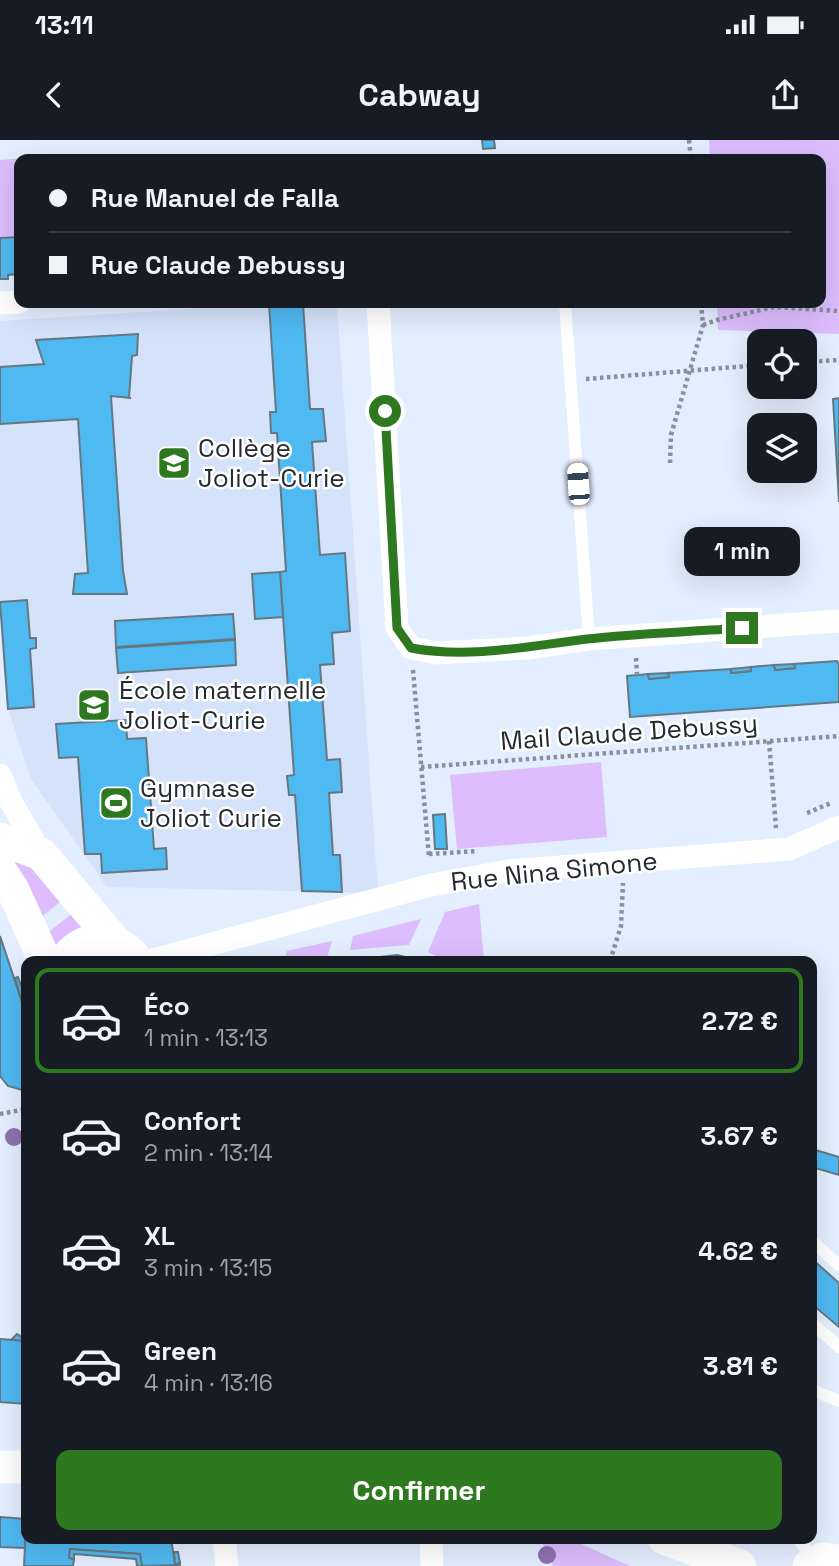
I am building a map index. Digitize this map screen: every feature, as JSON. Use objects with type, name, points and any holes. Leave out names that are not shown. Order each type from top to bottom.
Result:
[{"type":"main road","points":[[0,839],[41,854],[126,952]]},
{"type":"main road","points":[[0,870],[13,890],[43,956]]},
{"type":"main road","points":[[70,956],[78,947],[90,941],[103,940],[126,952]]},
{"type":"main road","points":[[0,1466],[21,1467]]},
{"type":"main road","points":[[680,1544],[740,1566]]},
{"type":"street","points":[[378,308],[397,628],[411,648],[436,653],[528,648],[589,639],[839,621]]},
{"type":"street","points":[[0,775],[10,800],[41,854]]},
{"type":"street","name":"Rue Nina Simone","points":[[168,956],[431,885],[508,870],[789,849],[839,827]]},
{"type":"street","points":[[224,1544],[227,1566]]},
{"type":"street","points":[[431,1544],[432,1566]]},
{"type":"lane","points":[[565,308],[589,639]]},
{"type":"lane","points":[[817,1245],[839,1265]]},
{"type":"lane","points":[[817,1327],[839,1347]]},
{"type":"lane","points":[[817,1392],[839,1401]]},
{"type":"path","points":[[670,463],[671,435],[703,325],[701,308]]},
{"type":"path","points":[[703,325],[770,308]]},
{"type":"path","points":[[789,308],[839,311]]},
{"type":"path","points":[[817,361],[839,360]]},
{"type":"path","points":[[571,381],[747,366]]},
{"type":"path","points":[[411,648],[431,885]]},
{"type":"path","name":"Mail Claude Debussy","points":[[421,767],[839,736]]},
{"type":"path","points":[[769,741],[777,850]]},
{"type":"path","points":[[612,956],[621,926],[624,862]]},
{"type":"path","points":[[0,1114],[21,1110]]},
{"type":"shaded area","points":[[709,140],[839,140],[839,334],[817,333],[817,329],[718,330],[717,308],[826,308],[826,154],[710,154]]},
{"type":"shaded area","points":[[14,159],[14,237],[0,238],[0,160]]},
{"type":"shaded area","name":"Collège Joliot-Curie","points":[[202,308],[337,308],[378,893],[107,887],[31,779],[8,709],[0,604],[0,321]]},
{"type":"shaded area","points":[[601,762],[607,837],[457,849],[450,775]]},
{"type":"shaded area","points":[[0,856],[41,869],[66,897],[39,919]]},
{"type":"shaded area","points":[[479,904],[484,956],[436,956],[428,952],[445,912]]},
{"type":"shaded area","points":[[74,912],[90,928],[56,956],[45,935]]},
{"type":"shaded area","points":[[421,919],[409,945],[350,950],[353,936]]},
{"type":"shaded area","points":[[332,941],[328,956],[286,956],[287,951]]},
{"type":"shaded area","points":[[543,1544],[581,1544],[630,1566],[553,1566]]},
{"type":"building","points":[[482,140],[494,140],[495,148],[483,149]]},
{"type":"building","points":[[14,237],[14,274],[8,275],[8,279],[0,279],[0,238]]},
{"type":"building","points":[[269,308],[303,308],[310,409],[323,409],[326,441],[312,442],[320,555],[345,553],[350,631],[332,633],[334,664],[320,665],[327,760],[340,759],[342,792],[329,793],[333,855],[340,855],[342,892],[302,891],[295,795],[289,795],[287,776],[294,775],[280,572],[286,571],[277,433],[271,433],[270,412],[276,412]]},
{"type":"building","points":[[138,334],[137,355],[132,356],[129,398],[111,396],[123,571],[127,594],[73,594],[75,574],[88,573],[78,419],[0,424],[0,367],[44,364],[36,340]]},
{"type":"building","points":[[839,398],[839,502],[833,399]]},
{"type":"building","points":[[280,572],[283,617],[255,619],[252,574]]},
{"type":"building","points":[[27,600],[30,638],[36,638],[36,648],[30,649],[34,707],[8,709],[0,602]]},
{"type":"building","points":[[233,614],[235,639],[116,647],[115,621]]},
{"type":"building","points":[[235,640],[236,665],[118,673],[116,648]]},
{"type":"building","points":[[837,661],[839,702],[630,717],[627,676],[648,674],[649,679],[669,677],[668,673],[731,669],[731,673],[751,671],[751,667],[774,665],[775,670],[795,668],[794,664]]},
{"type":"building","points":[[794,664],[795,668],[775,670],[774,665]]},
{"type":"building","points":[[751,667],[751,671],[731,673],[731,669]]},
{"type":"building","points":[[668,673],[669,677],[649,679],[648,674]]},
{"type":"building","name":"Gymnase Joliot Curie","points":[[126,720],[127,739],[146,738],[154,849],[166,848],[167,869],[102,873],[101,854],[85,854],[78,757],[59,758],[56,724]]},
{"type":"building","points":[[445,814],[447,849],[435,849],[433,815]]},
{"type":"building","points":[[0,936],[21,999],[21,1090],[8,1086],[0,1076]]},
{"type":"building","points":[[18,977],[21,986],[21,999],[15,978]]},
{"type":"building","points":[[817,1150],[839,1157],[839,1175],[817,1168]]},
{"type":"building","points":[[817,1263],[839,1283],[839,1327],[817,1308]]},
{"type":"building","points":[[17,1334],[21,1336],[21,1341],[11,1340]]},
{"type":"building","points":[[0,1339],[21,1341],[21,1404],[0,1402]]},
{"type":"building","points":[[0,1517],[21,1519],[21,1544],[25,1544],[25,1548],[0,1547]]},
{"type":"building","points":[[25,1544],[172,1544],[175,1564],[180,1563],[180,1565],[142,1566],[140,1554],[70,1549],[69,1558],[74,1559],[73,1566],[24,1566]]},
{"type":"building","points":[[70,1549],[140,1554],[142,1566],[137,1566],[136,1559],[74,1554],[74,1559],[69,1558]]},
{"type":"building","points":[[174,1552],[178,1552],[180,1563],[175,1564]]},
{"type":"place","name":"Collège Joliot-Curie","points":[[174,463]]},
{"type":"place","name":"École maternelle Joliot-Curie","points":[[94,705]]},
{"type":"place","name":"Gymnase Joliot Curie","points":[[116,803]]},
{"type":"route","points":[[385,411],[397,628],[411,648],[436,653],[528,648],[589,639],[742,628]]}]
